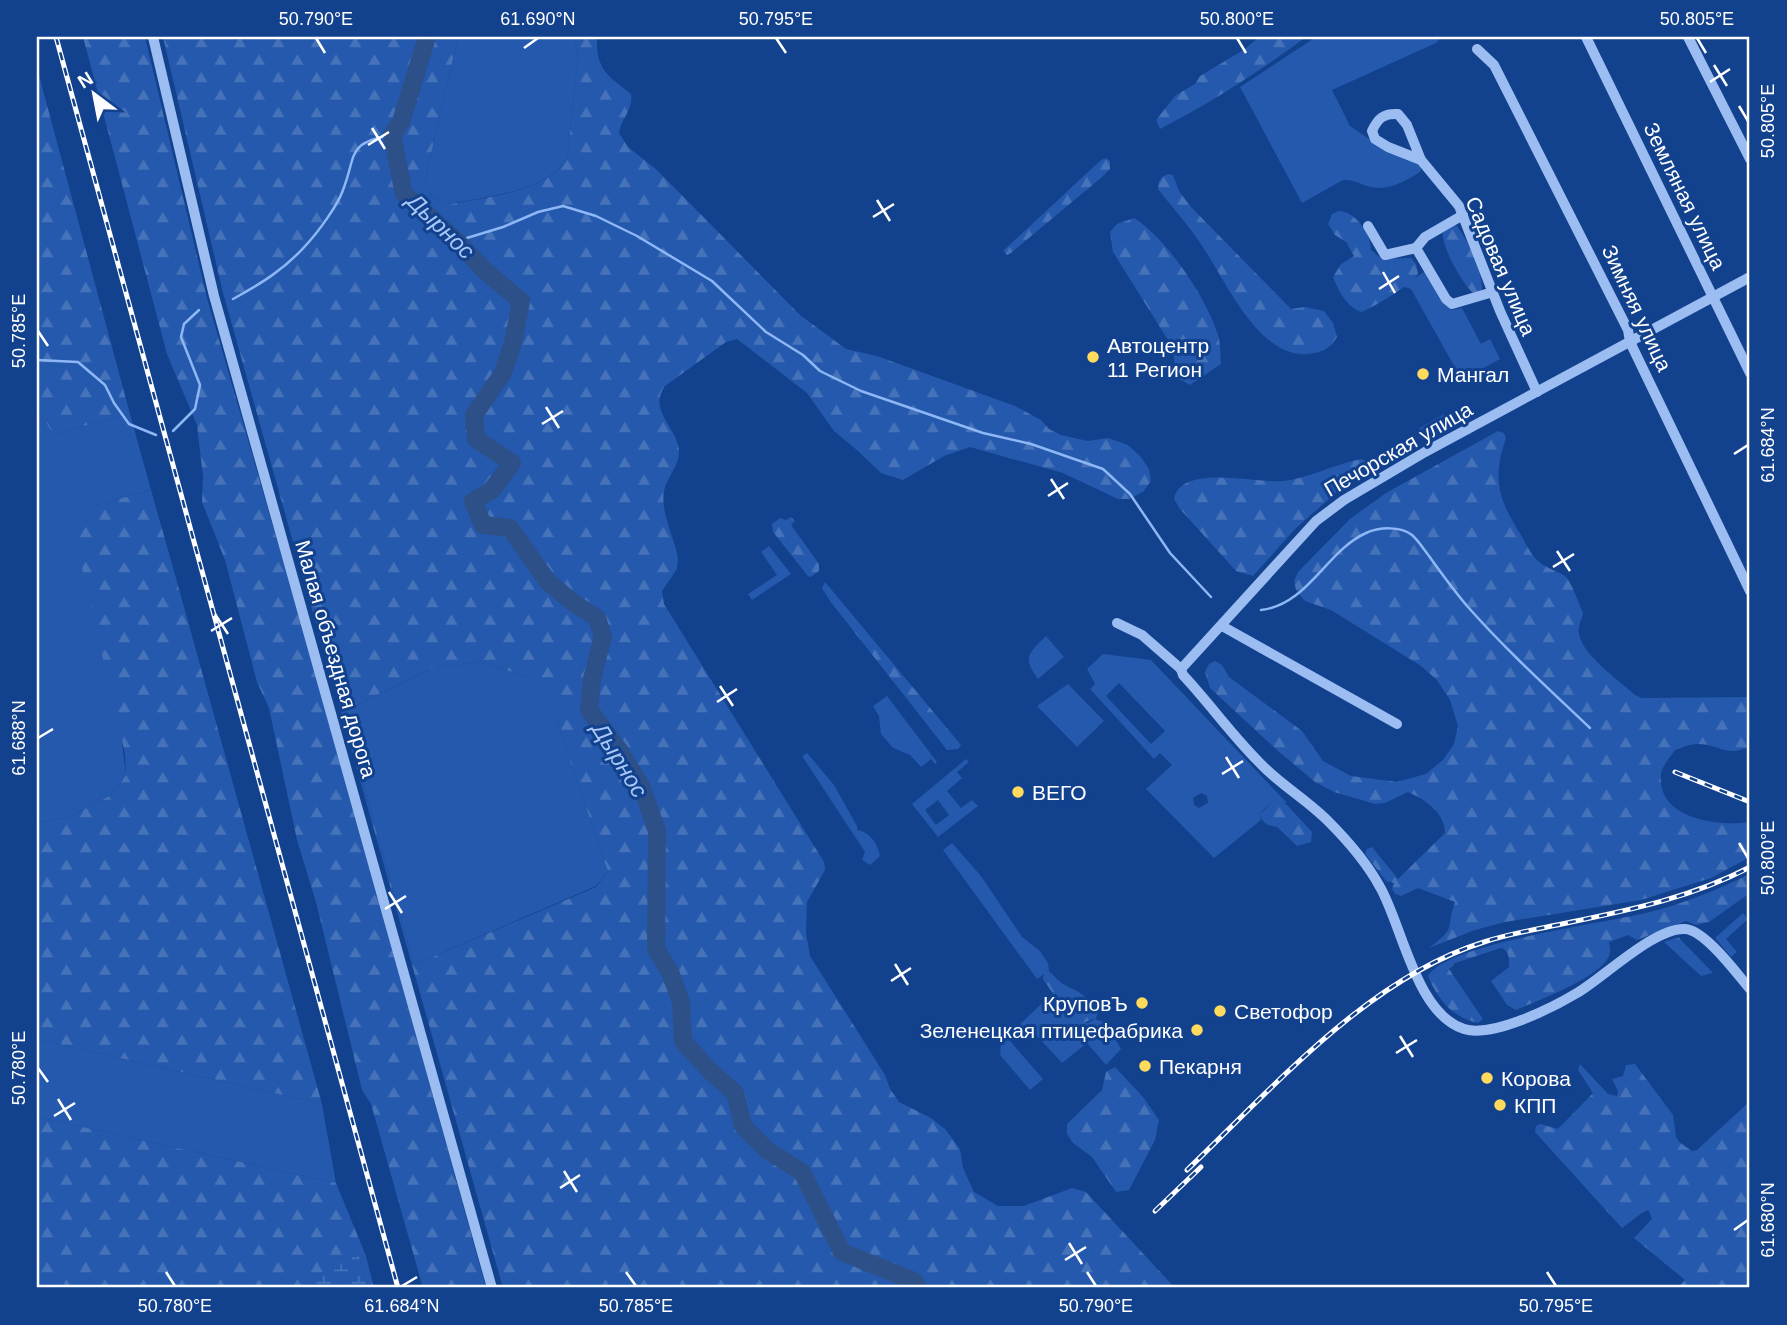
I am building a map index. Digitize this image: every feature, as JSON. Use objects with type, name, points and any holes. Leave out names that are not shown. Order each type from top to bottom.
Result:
[{"type":"street","name":"Малая объездная дорога","points":[[153,37],[214,296],[492,1288]]},
{"type":"street","name":"Земляная улица","points":[[1586,37],[1750,373]]},
{"type":"street","points":[[1688,37],[1750,159]]},
{"type":"street","name":"Зимняя улица","points":[[1477,49],[1494,65],[1527,126],[1628,330],[1630,342],[1750,591]]},
{"type":"street","name":"Садовая улица","points":[[1421,160],[1375,139],[1372,131],[1381,117],[1398,114],[1407,125],[1421,160],[1459,206],[1537,392]]},
{"type":"street","points":[[1368,226],[1385,255],[1416,248],[1425,237],[1463,215]]},
{"type":"street","points":[[1416,248],[1446,299],[1452,304],[1493,292]]},
{"type":"street","name":"Печорская улица","points":[[1182,672],[1327,512],[1425,452],[1750,277]]},
{"type":"street","points":[[1117,623],[1142,635],[1182,672],[1232,734],[1267,770],[1328,821],[1372,872],[1415,973],[1438,1009],[1457,1027],[1481,1032],[1514,1022],[1578,993],[1650,942],[1667,933],[1686,929],[1704,937],[1750,989]]},
{"type":"street","points":[[1222,626],[1397,724]]},
{"type":"green space","points":[[83,37],[145,37],[207,298],[322,696],[486,1288],[423,1288],[371,1104],[362,1090],[316,902],[297,840],[269,708],[257,682],[225,560],[202,502],[203,477],[197,425],[167,354]]},
{"type":"green space","points":[[163,37],[458,37],[425,180],[432,196],[447,205],[529,187],[557,171],[567,160],[578,57],[574,37],[597,37],[598,57],[604,70],[631,94],[631,104],[619,133],[628,147],[657,170],[800,315],[846,349],[877,356],[1015,406],[1061,435],[1088,441],[1108,438],[1128,445],[1140,456],[1149,469],[1151,481],[1143,492],[1129,499],[1118,499],[1063,473],[970,447],[944,456],[903,480],[881,473],[834,431],[807,393],[737,339],[726,342],[665,386],[659,401],[679,451],[663,499],[678,559],[677,569],[662,591],[664,604],[824,862],[825,870],[807,902],[806,933],[810,956],[899,1102],[931,1118],[945,1129],[960,1149],[963,1168],[974,1192],[998,1206],[1024,1206],[1072,1188],[1086,1192],[1175,1288],[503,1288],[223,293]],"holes":[[[478,662],[529,677],[548,696],[608,872],[596,887],[414,965],[342,710],[435,667]]]},
{"type":"green space","points":[[458,37],[574,37],[578,57],[567,160],[543,180],[512,192],[446,205],[434,198],[425,180]]},
{"type":"green space","points":[[1259,37],[1306,37],[1235,86],[1160,129],[1156,120],[1176,95]]},
{"type":"green space","points":[[1316,37],[1441,37],[1436,43],[1332,90],[1350,126],[1378,145],[1419,162],[1421,171],[1404,182],[1384,188],[1343,180],[1302,203],[1240,87]]},
{"type":"green space","points":[[37,68],[130,414],[57,433],[50,429],[37,407]]},
{"type":"green space","points":[[1106,158],[1110,161],[1110,169],[1102,177],[1011,253],[1007,255],[1003,251],[1101,160]]},
{"type":"green space","points":[[1169,174],[1173,175],[1179,191],[1191,207],[1291,309],[1305,307],[1324,311],[1333,323],[1337,337],[1331,345],[1311,354],[1288,351],[1256,328],[1193,233],[1158,189],[1160,179]]},
{"type":"green space","points":[[1339,211],[1357,220],[1368,237],[1371,250],[1382,259],[1411,258],[1416,264],[1418,274],[1413,280],[1362,312],[1348,303],[1333,277],[1341,264],[1354,256],[1346,242],[1335,235],[1328,224],[1332,214]]},
{"type":"green space","points":[[1134,218],[1159,239],[1183,269],[1203,302],[1218,336],[1221,364],[1190,385],[1176,377],[1173,348],[1113,252],[1110,232],[1117,224]]},
{"type":"green space","points":[[1456,225],[1474,256],[1482,291],[1473,293],[1469,289],[1445,245],[1443,232]]},
{"type":"green space","points":[[1426,271],[1445,304],[1452,310],[1462,308],[1481,344],[1490,339],[1500,359],[1462,380],[1411,289],[1401,286]]},
{"type":"green space","points":[[37,407],[50,428],[57,433],[130,414],[151,490],[93,506],[126,775],[113,794],[69,817],[37,823]]},
{"type":"green space","points":[[1444,414],[1450,426],[1425,440],[1418,429]]},
{"type":"green space","points":[[1498,431],[1504,433],[1506,438],[1499,465],[1502,499],[1536,559],[1565,576],[1569,582],[1583,613],[1579,634],[1594,659],[1642,698],[1750,697],[1750,746],[1729,751],[1704,744],[1686,746],[1675,750],[1661,774],[1662,789],[1668,801],[1679,810],[1706,821],[1750,822],[1750,857],[1711,878],[1641,900],[1505,922],[1475,930],[1429,948],[1447,931],[1455,902],[1418,888],[1401,896],[1395,894],[1392,889],[1394,883],[1386,881],[1365,854],[1367,849],[1372,847],[1398,879],[1445,833],[1438,813],[1428,803],[1408,792],[1385,803],[1375,804],[1334,792],[1315,782],[1210,688],[1205,672],[1209,664],[1215,661],[1222,665],[1229,677],[1302,731],[1323,761],[1351,776],[1397,782],[1426,774],[1443,760],[1454,744],[1458,726],[1450,700],[1437,680],[1421,666],[1331,610],[1305,601],[1296,590],[1294,581],[1298,572],[1350,519],[1386,493]]},
{"type":"green space","points":[[1361,459],[1378,466],[1338,491],[1296,528],[1253,576],[1236,571],[1174,499],[1180,488],[1190,481],[1204,478],[1283,481]]},
{"type":"green space","points":[[151,490],[322,1104],[37,1039],[37,823],[69,817],[113,794],[126,775],[125,754],[72,525],[74,515],[93,506]]},
{"type":"green space","points":[[791,517],[795,521],[791,525],[819,564],[819,571],[811,577],[773,532],[772,524],[780,518],[786,520]]},
{"type":"green space","points":[[769,546],[791,574],[752,600],[748,594],[777,575],[761,552]]},
{"type":"green space","points":[[825,582],[961,745],[958,749],[947,750],[830,601],[822,588]]},
{"type":"green space","points":[[1046,636],[1064,657],[1038,679],[1029,660],[1032,651]]},
{"type":"green space","points":[[1103,654],[1151,660],[1287,803],[1269,805],[1260,814],[1261,820],[1214,858],[1146,789],[1172,765],[1160,753],[1154,759],[1090,689],[1095,684],[1087,669]],"holes":[[[1119,683],[1165,731],[1151,744],[1106,696]],[[1201,793],[1207,796],[1208,803],[1199,808],[1194,805],[1193,798]]]},
{"type":"green space","points":[[478,662],[529,677],[548,696],[608,872],[596,886],[414,965],[342,709],[346,710],[435,667]]},
{"type":"green space","points":[[1068,684],[1104,721],[1077,747],[1037,706]]},
{"type":"green space","points":[[887,696],[937,762],[935,764],[931,759],[921,767],[910,755],[893,748],[881,734],[879,716],[873,706]]},
{"type":"green space","points":[[807,753],[834,785],[857,830],[866,833],[875,843],[880,856],[870,865],[862,860],[865,852],[802,756]]},
{"type":"green space","points":[[966,759],[969,762],[957,772],[962,778],[947,791],[961,808],[972,800],[978,806],[938,837],[912,804]],"holes":[[[938,800],[949,815],[936,825],[925,810]]]},
{"type":"green space","points":[[1278,801],[1286,804],[1312,832],[1311,842],[1297,846],[1277,827],[1262,820],[1260,814],[1271,803]]},
{"type":"green space","points":[[952,843],[981,876],[1022,937],[1039,950],[1048,963],[1049,971],[1037,979],[943,850]]},
{"type":"green space","points":[[1750,874],[1750,893],[1709,922],[1696,925],[1686,921],[1637,940],[1628,935],[1609,942],[1608,958],[1592,974],[1516,1010],[1507,1005],[1491,981],[1509,967],[1504,949],[1455,963],[1449,969],[1483,1019],[1478,1023],[1453,1012],[1436,993],[1428,976],[1441,964],[1496,944],[1663,908]]},
{"type":"green space","points":[[1743,913],[1748,919],[1726,939],[1737,952],[1731,957],[1715,938]]},
{"type":"green space","points":[[1678,937],[1713,973],[1701,976],[1664,942]]},
{"type":"green space","points":[[1049,971],[1056,979],[1086,998],[1098,1012],[1096,1018],[1078,1025],[1073,1022],[1043,979],[1044,973]]},
{"type":"green space","points":[[1053,993],[1074,1022],[1088,1023],[1096,1018],[1106,1022],[1121,1049],[1106,1065],[1087,1043],[1062,1063],[1027,1025],[1010,1041],[1043,1079],[1030,1090],[1000,1055],[1001,1042]]},
{"type":"green space","points":[[37,1039],[322,1104],[336,1183],[37,1117]]},
{"type":"green space","points":[[1580,1064],[1608,1094],[1617,1096],[1618,1091],[1612,1079],[1623,1076],[1626,1065],[1635,1064],[1673,1115],[1679,1142],[1692,1151],[1697,1150],[1750,1101],[1750,1288],[1677,1288],[1685,1280],[1634,1238],[1652,1219],[1649,1211],[1646,1210],[1622,1228],[1535,1132],[1536,1126],[1540,1124],[1558,1129],[1593,1093],[1578,1070]]},
{"type":"green space","points":[[1115,1067],[1143,1097],[1159,1120],[1155,1140],[1129,1190],[1116,1192],[1092,1157],[1073,1143],[1067,1134],[1067,1124],[1102,1090],[1106,1072]]},
{"type":"green space","points":[[37,1117],[336,1183],[366,1256],[374,1288],[368,1288],[359,1256],[321,1273],[308,1288],[37,1288]]},
{"type":"green space","points":[[354,1254],[359,1256],[368,1288],[308,1288],[321,1273]]},
{"type":"waterway","name":"Дырнос","points":[[427,37],[401,122],[392,135],[404,194],[457,241],[485,271],[521,301],[513,343],[503,373],[474,415],[476,439],[512,463],[491,491],[473,501],[483,525],[510,528],[548,582],[597,618],[603,637],[592,679],[589,710],[619,750],[642,788],[657,831],[656,949],[670,972],[681,1002],[683,1041],[709,1070],[735,1093],[743,1126],[767,1150],[802,1172],[842,1252],[914,1281],[918,1288]]},
{"type":"waterway","points":[[233,299],[273,275],[299,253],[317,233],[337,203],[360,146],[392,135]]},
{"type":"waterway","points":[[457,241],[503,227],[538,212],[563,206],[596,216],[637,236],[712,281],[766,332],[803,355],[820,371],[861,391],[983,433],[1031,444],[1103,469],[1130,494],[1170,553],[1211,597]]},
{"type":"waterway","points":[[173,431],[195,409],[200,385],[181,337],[184,324],[199,310]]},
{"type":"waterway","points":[[37,360],[78,362],[105,385],[129,424],[156,435]]},
{"type":"waterway","points":[[1261,610],[1292,598],[1339,552],[1366,533],[1383,529],[1402,530],[1417,540],[1482,623],[1590,728]]},
{"type":"railway","points":[[56,37],[398,1288]]},
{"type":"railway","points":[[1675,772],[1750,802]]},
{"type":"railway","points":[[1187,1170],[1324,1039],[1401,981],[1441,959],[1502,937],[1680,896],[1750,867]]},
{"type":"railway","points":[[1155,1211],[1201,1167]]},
{"type":"place","name":"Автоцентр 11 Регион","points":[[1093,357]]},
{"type":"place","name":"Мангал","points":[[1423,374]]},
{"type":"place","name":"ВЕГО","points":[[1018,792]]},
{"type":"place","name":"КруповЪ","points":[[1142,1003]]},
{"type":"place","name":"Светофор","points":[[1220,1011]]},
{"type":"place","name":"Зеленецкая птицефабрика","points":[[1197,1030]]},
{"type":"place","name":"Пекарня","points":[[1145,1066]]},
{"type":"place","name":"Корова","points":[[1487,1078]]},
{"type":"place","name":"КПП","points":[[1500,1105]]}]
